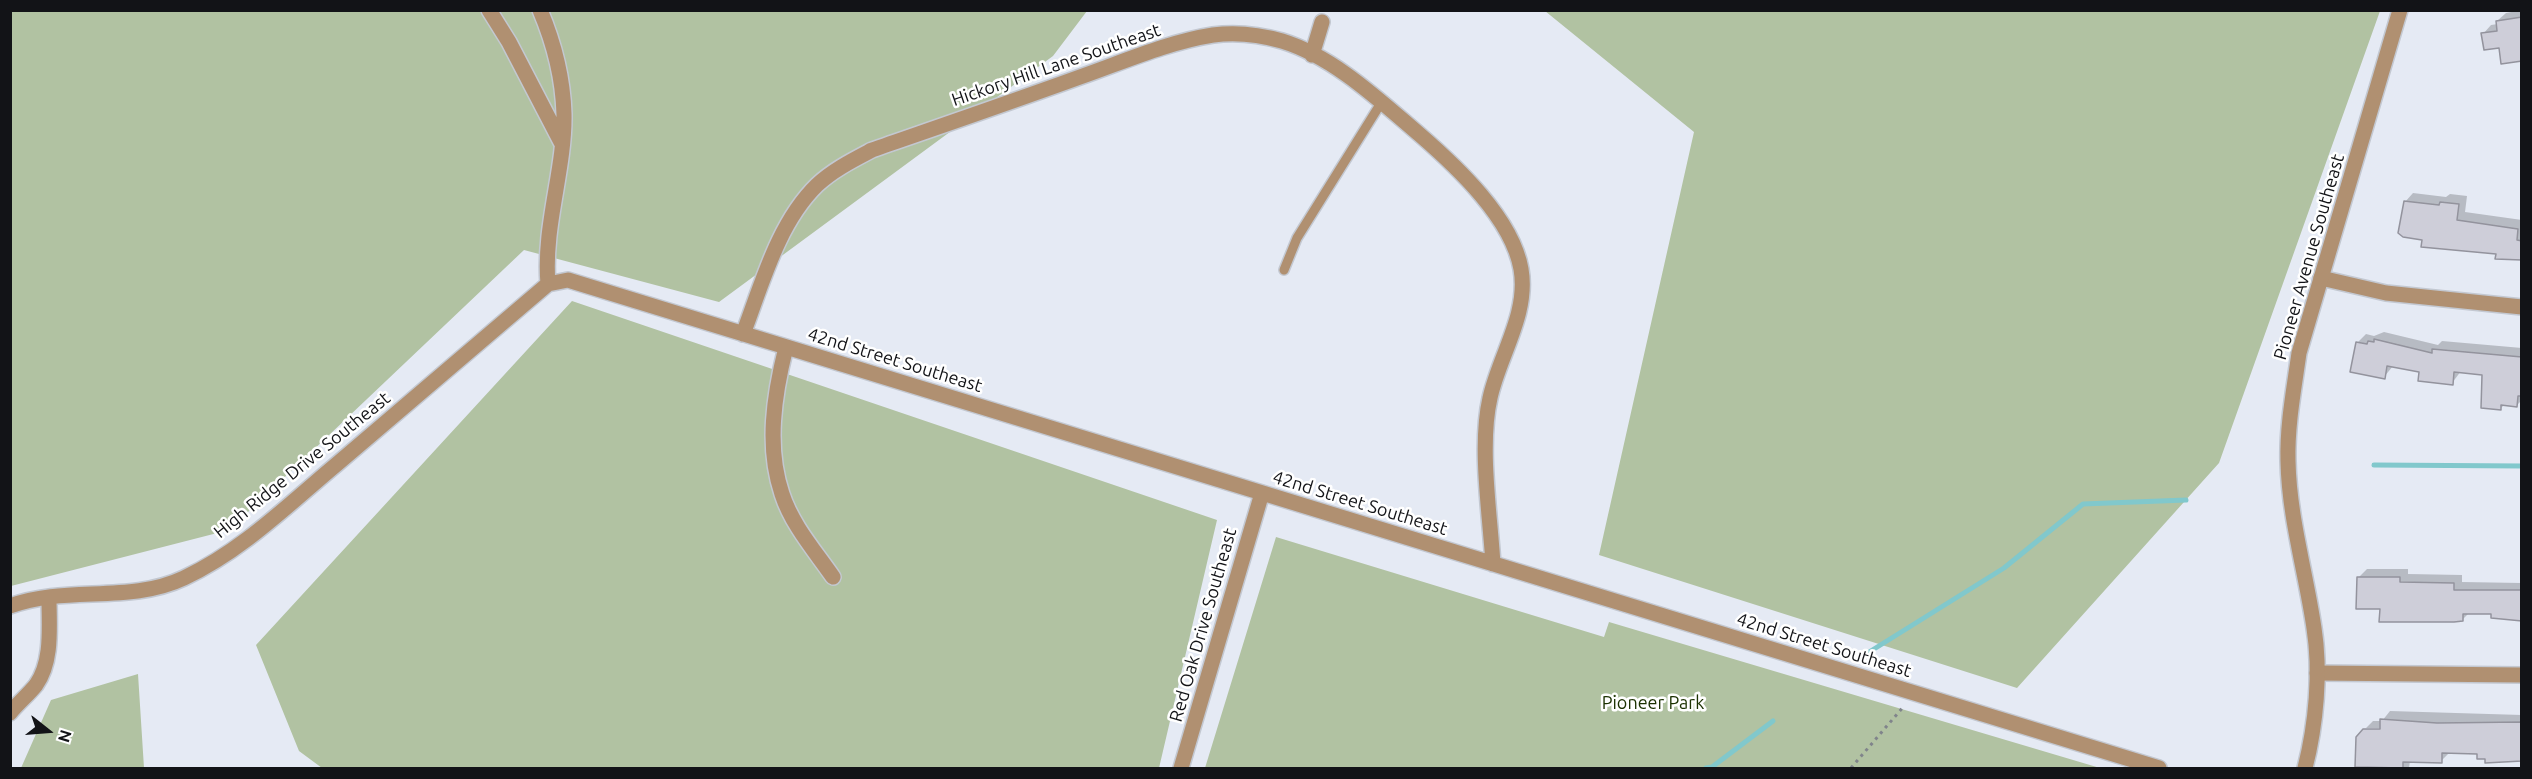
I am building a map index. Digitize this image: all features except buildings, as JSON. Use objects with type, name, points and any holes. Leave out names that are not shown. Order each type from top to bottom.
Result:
[{"type":"street","points":[[489,10],[509,42],[561,142]]},
{"type":"street","points":[[540,10],[561,72],[564,115],[546,260],[548,284]]},
{"type":"street","name":"Pioneer Avenue Southeast","points":[[2305,768],[2317,673],[2315,630],[2292,504],[2288,462],[2290,410],[2299,353],[2400,10]]},
{"type":"street","points":[[1312,55],[1323,16]]},
{"type":"street","name":"Hickory Hill Lane Southeast","points":[[743,334],[772,257],[791,219],[817,185],[843,165],[872,150],[1158,50],[1213,35],[1248,34],[1283,41],[1323,60],[1381,103],[1446,158],[1491,210],[1513,243],[1521,270],[1520,308],[1490,398],[1485,432],[1493,564]]},
{"type":"street","points":[[2321,278],[2386,293],[2522,307]]},
{"type":"street","name":"42nd Street Southeast","points":[[548,284],[568,280],[2159,768]]},
{"type":"street","name":"High Ridge Drive Southeast","points":[[10,606],[80,594],[134,593],[160,587],[183,579],[234,549],[548,284]]},
{"type":"street","points":[[786,347],[775,397],[773,434],[775,461],[782,494],[797,526],[833,577]]},
{"type":"street","name":"Red Oak Drive Southeast","points":[[1181,768],[1262,493]]},
{"type":"street","points":[[10,713],[38,683],[46,663],[49,644],[49,598]]},
{"type":"street","points":[[2317,673],[2522,675]]},
{"type":"lane","points":[[1284,270],[1297,238],[1381,103]]},
{"type":"path","points":[[1851,768],[1915,694]]},
{"type":"green space","points":[[11,11],[1087,11],[1053,56],[719,302],[524,250],[229,530],[11,586]]},
{"type":"green space","points":[[1545,11],[2380,11],[2219,463],[2017,688],[1599,555],[1694,132]]},
{"type":"green space","points":[[572,301],[1217,520],[1159,768],[322,768],[299,751],[256,645]]},
{"type":"green space","name":"Pioneer Park","points":[[1276,537],[1604,637],[1609,622],[2100,768],[1205,768]]},
{"type":"green space","points":[[138,674],[144,768],[21,768],[51,700]]},
{"type":"waterway","points":[[2374,465],[2522,466]]},
{"type":"waterway","points":[[1866,654],[2004,568],[2083,504],[2186,500]]},
{"type":"waterway","points":[[1706,768],[1712,767],[1773,721]]}]
